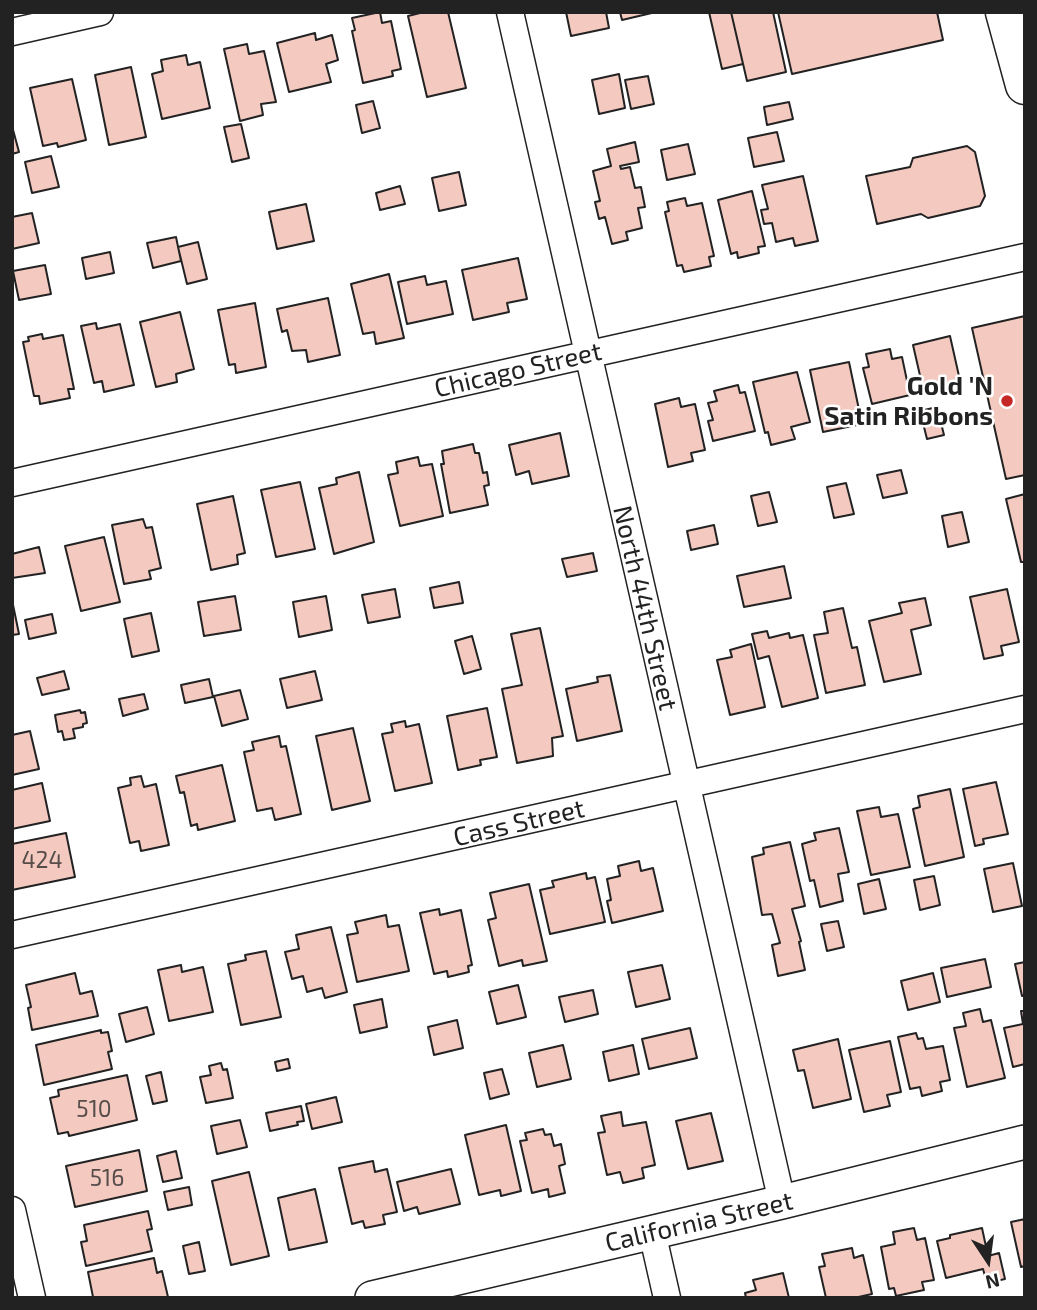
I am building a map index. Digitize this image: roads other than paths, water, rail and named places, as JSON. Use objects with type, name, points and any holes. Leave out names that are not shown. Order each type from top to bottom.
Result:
[{"type":"main road","points":[[1005,12],[1025,85]]},
{"type":"street","points":[[12,32],[100,12]]},
{"type":"street","name":"North 44th Street","points":[[510,12],[586,355],[782,1202]]},
{"type":"street","name":"Chicago Street","points":[[12,483],[1025,257]]},
{"type":"street","name":"Cass Street","points":[[12,935],[1025,709]]},
{"type":"street","name":"California Street","points":[[372,1298],[1025,1142]]},
{"type":"street","points":[[12,1210],[32,1298]]},
{"type":"street","points":[[652,1232],[667,1298]]},
{"type":"place","name":"Gold 'N Satin Ribbons","points":[[1007,401]]}]
